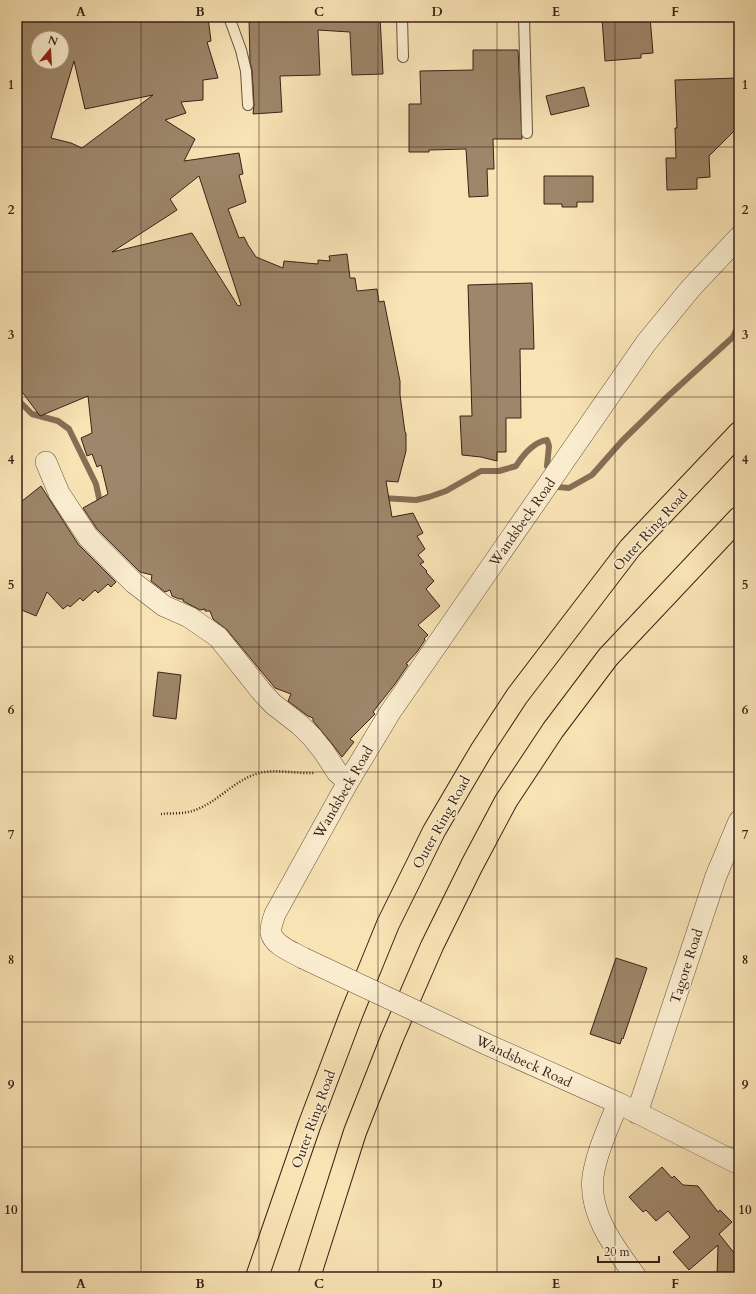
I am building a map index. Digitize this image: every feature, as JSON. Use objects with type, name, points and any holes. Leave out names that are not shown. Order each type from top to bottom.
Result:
[{"type":"highway","name":"Outer Ring Road","points":[[257,1277],[309,1126],[351,1015],[388,924],[434,831],[481,751],[517,696],[630,548],[739,433]]},
{"type":"highway","points":[[309,1277],[355,1132],[392,1038],[432,946],[506,801],[553,730],[608,657],[739,518]]},
{"type":"street","name":"Wandsbeck Road","points":[[739,237],[691,288],[646,343],[391,711],[342,777],[275,914],[271,933],[285,948],[303,958],[486,1044],[618,1103],[739,1164]]},
{"type":"street","points":[[46,462],[59,493],[88,537],[134,583],[164,606],[189,617],[218,637],[273,704],[300,725],[312,737],[342,777]]},
{"type":"street","name":"Tagore Road","points":[[637,1113],[716,876],[739,821]]},
{"type":"street","points":[[618,1103],[600,1151],[593,1175],[593,1196],[599,1218],[613,1246],[636,1277]]},
{"type":"lane","points":[[229,17],[241,50],[246,71],[248,105]]},
{"type":"lane","points":[[402,17],[403,57]]},
{"type":"lane","points":[[524,17],[527,133]]},
{"type":"path","points":[[161,814],[191,812],[212,802],[238,783],[257,774],[278,772],[342,777]]},
{"type":"building","points":[[17,17],[208,17],[211,41],[207,42],[218,78],[203,80],[203,100],[181,102],[186,113],[165,120],[195,139],[184,161],[239,153],[243,174],[239,175],[246,202],[228,209],[239,238],[244,237],[256,257],[283,268],[284,261],[318,264],[318,260],[330,261],[329,256],[347,254],[350,278],[355,278],[357,291],[377,289],[379,302],[384,301],[400,381],[400,395],[406,433],[406,451],[398,482],[386,481],[392,517],[413,513],[423,533],[417,536],[425,549],[418,555],[424,562],[420,564],[434,581],[426,589],[440,606],[418,625],[428,635],[417,652],[406,664],[408,665],[395,684],[373,712],[375,714],[350,739],[354,742],[342,757],[313,721],[313,718],[288,701],[291,694],[275,688],[227,630],[213,619],[210,611],[205,611],[205,609],[200,610],[183,601],[183,599],[172,596],[170,590],[165,592],[151,581],[152,575],[140,572],[97,529],[83,508],[108,494],[101,465],[97,467],[92,454],[87,456],[81,438],[92,433],[88,396],[40,416],[17,385]],"holes":[[[74,61],[85,109],[153,95],[82,148],[71,143],[51,138]],[[199,176],[241,305],[238,306],[192,233],[112,252],[177,210],[170,199]]]},
{"type":"building","points":[[249,17],[380,17],[383,74],[352,75],[350,32],[318,30],[320,75],[280,76],[282,112],[253,114],[254,105],[252,70],[250,62]]},
{"type":"building","points":[[650,17],[653,53],[641,54],[641,58],[605,61],[602,18]]},
{"type":"building","points":[[473,50],[518,50],[522,139],[493,139],[494,169],[487,169],[488,196],[469,197],[466,149],[409,152],[409,104],[421,104],[420,71],[473,70]]},
{"type":"building","points":[[739,78],[739,126],[709,156],[710,177],[697,178],[697,189],[667,190],[666,158],[676,158],[675,128],[677,128],[675,80]]},
{"type":"building","points":[[584,87],[589,106],[551,115],[546,96]]},
{"type":"building","points":[[544,176],[593,176],[593,202],[577,202],[577,207],[562,207],[562,204],[544,204]]},
{"type":"building","points":[[532,283],[534,349],[520,349],[521,418],[506,418],[506,452],[497,452],[497,461],[481,457],[462,455],[460,416],[472,416],[468,285]]},
{"type":"building","points":[[41,486],[78,544],[116,582],[111,587],[108,584],[98,593],[95,590],[83,601],[80,598],[70,607],[68,605],[63,609],[47,592],[36,616],[17,608],[17,548],[22,547],[17,535],[17,505]]},
{"type":"building","points":[[158,672],[181,675],[176,719],[153,716]]},
{"type":"building","points":[[616,958],[647,968],[620,1044],[590,1034]]},
{"type":"building","points":[[662,1167],[672,1178],[674,1176],[683,1185],[698,1186],[718,1212],[720,1210],[732,1222],[719,1234],[739,1259],[739,1277],[717,1277],[718,1245],[689,1270],[673,1252],[690,1237],[668,1211],[656,1221],[646,1210],[643,1212],[629,1197]]},
{"type":"waterway","points":[[558,487],[569,488],[592,475],[622,441],[667,397],[733,337],[739,324]]},
{"type":"waterway","points":[[17,397],[32,414],[58,421],[69,429],[96,484],[101,507]]},
{"type":"waterway","points":[[382,498],[416,500],[429,497],[446,491],[481,471],[499,471],[516,466],[525,453],[533,446],[547,440],[549,446],[547,466]]}]
